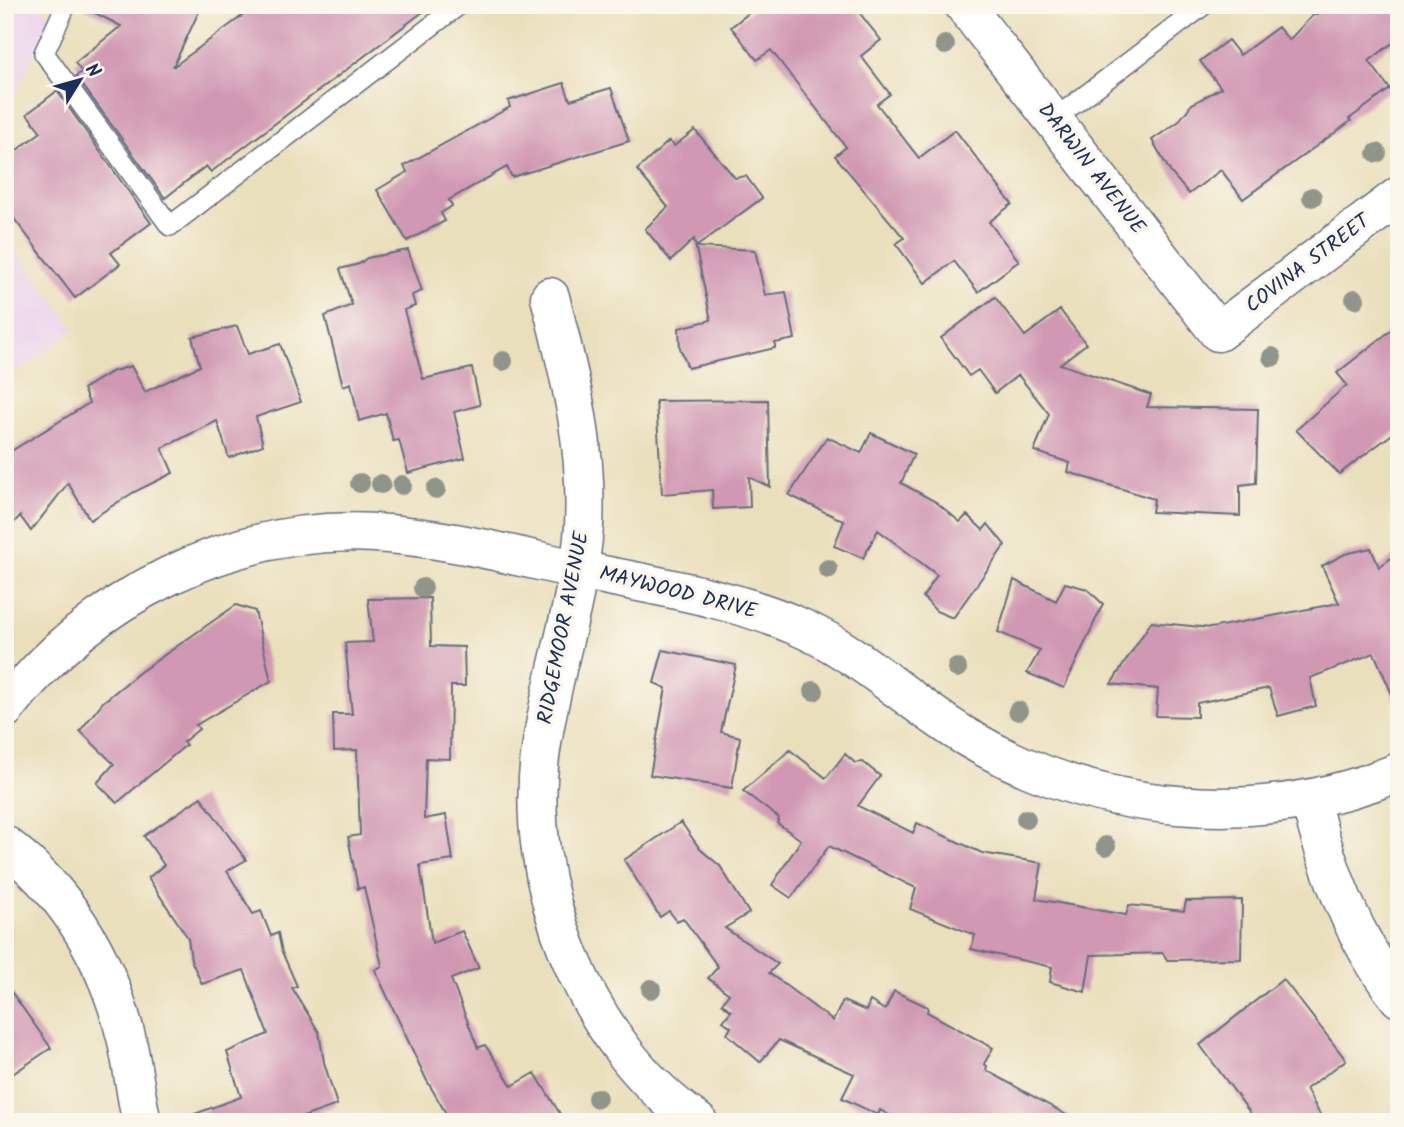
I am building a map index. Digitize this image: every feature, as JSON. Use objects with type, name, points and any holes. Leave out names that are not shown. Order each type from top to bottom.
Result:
[{"type":"street","name":"DARWIN AVENUE","points":[[964,5],[1217,332]]},
{"type":"street","name":"COVINA STREET","points":[[1217,332],[1399,196]]},
{"type":"street","name":"RIDGEMOOR AVENUE","points":[[550,297],[581,429],[586,474],[583,530],[577,569],[540,751],[537,807],[542,863],[555,918],[576,971],[607,1026],[646,1076],[698,1122]]},
{"type":"street","name":"MAYWOOD DRIVE","points":[[5,709],[23,685],[73,636],[123,600],[176,572],[242,548],[303,536],[373,533],[442,540],[735,603],[798,626],[851,654],[966,737],[1018,764],[1072,786],[1136,801],[1194,808],[1253,807],[1310,800],[1366,785],[1399,772]]},
{"type":"street","points":[[1310,800],[1324,857],[1353,927],[1399,998]]},
{"type":"street","points":[[5,845],[58,894],[90,940],[114,990],[127,1040],[142,1122]]},
{"type":"lane","points":[[66,5],[44,53],[170,226],[459,5]]},
{"type":"lane","points":[[1053,120],[1204,5]]},
{"type":"shaded area","points":[[5,5],[40,5],[51,16],[5,117]]},
{"type":"shaded area","points":[[5,237],[75,329],[5,381]]},
{"type":"building","points":[[79,5],[202,5],[173,67],[257,5],[432,5],[211,172],[206,166],[165,198],[76,76],[82,72],[75,63],[121,26]]},
{"type":"building","points":[[759,5],[853,5],[881,40],[861,56],[890,94],[877,104],[919,158],[955,130],[1012,204],[989,222],[1019,261],[978,292],[954,261],[925,283],[896,244],[904,238],[835,156],[846,147],[771,50],[757,60],[731,27]]},
{"type":"building","points":[[1335,5],[1399,5],[1399,38],[1369,61],[1390,89],[1349,119],[1351,121],[1243,199],[1221,170],[1189,194],[1171,173],[1152,140],[1178,122],[1192,104],[1221,88],[1200,61],[1228,40],[1240,55],[1278,27],[1289,40],[1312,16]]},
{"type":"building","points":[[564,83],[570,100],[611,88],[629,141],[512,177],[507,167],[449,200],[452,206],[441,213],[445,221],[407,241],[377,190],[407,172],[404,166],[510,107],[508,101]]},
{"type":"building","points":[[57,91],[151,223],[111,253],[120,264],[75,298],[5,207],[5,159],[41,132],[27,114]]},
{"type":"building","points":[[695,130],[735,178],[746,176],[762,198],[696,247],[755,250],[765,295],[786,292],[795,339],[775,343],[775,348],[688,368],[680,348],[679,328],[711,320],[694,239],[671,261],[645,229],[668,207],[637,170],[669,141],[674,146]]},
{"type":"building","points":[[408,250],[422,291],[412,295],[415,306],[404,310],[423,379],[472,368],[480,405],[454,412],[465,458],[408,473],[399,440],[393,441],[386,413],[359,421],[351,383],[343,386],[325,316],[352,305],[340,269],[359,264],[367,258]]},
{"type":"building","points":[[995,297],[1025,336],[1060,310],[1086,344],[1060,364],[1151,395],[1147,407],[1258,409],[1256,483],[1240,485],[1240,516],[1152,512],[1154,499],[1068,472],[1070,463],[1034,451],[1049,414],[1018,375],[995,393],[978,370],[969,376],[941,338]]},
{"type":"building","points":[[1399,324],[1399,429],[1339,474],[1296,430],[1347,385],[1337,373]]},
{"type":"building","points":[[237,326],[248,354],[280,344],[301,402],[256,417],[263,445],[229,458],[217,421],[162,448],[173,473],[134,492],[90,520],[68,483],[31,531],[20,516],[5,532],[5,455],[89,403],[83,389],[111,372],[131,366],[145,392],[200,366],[192,337]]},
{"type":"building","points":[[768,400],[770,487],[749,477],[750,507],[713,509],[712,490],[662,494],[656,401]]},
{"type":"building","points":[[871,433],[914,454],[901,483],[936,502],[960,522],[967,515],[983,530],[988,524],[1005,545],[953,618],[936,611],[923,597],[937,575],[878,530],[863,558],[834,546],[844,521],[789,495],[827,437],[861,453]]},
{"type":"building","points":[[1371,548],[1379,567],[1399,552],[1399,710],[1374,653],[1310,678],[1316,706],[1278,716],[1269,688],[1197,703],[1197,717],[1156,716],[1158,689],[1111,684],[1151,622],[1211,628],[1339,603],[1322,566],[1345,554]]},
{"type":"building","points":[[1014,580],[1056,601],[1065,583],[1087,589],[1103,604],[1064,688],[1027,673],[1040,650],[998,632]]},
{"type":"building","points":[[430,598],[431,646],[464,647],[465,686],[451,686],[450,759],[426,758],[424,819],[446,815],[453,860],[420,865],[432,943],[462,931],[479,968],[451,979],[478,1048],[485,1045],[512,1086],[535,1073],[565,1122],[451,1122],[426,1079],[375,970],[382,966],[364,887],[358,889],[348,837],[360,835],[357,750],[334,751],[333,714],[352,714],[345,643],[373,642],[368,599]]},
{"type":"building","points":[[236,605],[255,611],[271,681],[196,725],[199,729],[183,742],[186,745],[117,803],[97,783],[114,764],[80,731],[103,702],[140,672]]},
{"type":"building","points":[[663,650],[736,665],[721,732],[740,737],[732,788],[650,775],[666,688],[654,683]]},
{"type":"building","points":[[790,750],[826,778],[845,754],[855,763],[863,762],[880,776],[858,806],[913,833],[917,823],[982,853],[1042,863],[1036,899],[1126,915],[1129,905],[1184,911],[1186,901],[1242,900],[1241,959],[1167,960],[1163,953],[1091,955],[1085,992],[1050,982],[1052,967],[971,949],[975,935],[910,909],[916,888],[829,846],[791,898],[772,885],[801,840],[777,823],[779,818],[743,791]]},
{"type":"building","points":[[201,797],[246,860],[227,871],[253,914],[261,911],[271,936],[278,933],[282,952],[297,986],[292,988],[319,1032],[324,1062],[337,1105],[289,1122],[185,1122],[184,1118],[241,1097],[227,1052],[268,1034],[244,970],[202,984],[191,960],[188,938],[148,878],[164,865],[144,836]]},
{"type":"building","points":[[681,822],[700,849],[720,866],[749,913],[725,928],[778,964],[769,973],[833,1021],[843,1001],[866,1011],[870,1001],[885,1010],[894,991],[928,1007],[927,1012],[993,1048],[984,1064],[987,1066],[986,1070],[1079,1122],[901,1122],[880,1110],[878,1115],[842,1098],[854,1074],[779,1040],[760,1062],[727,1034],[731,1027],[723,1021],[731,1011],[722,1003],[729,994],[708,978],[718,967],[683,918],[677,921],[669,911],[660,917],[624,860]]},
{"type":"building","points":[[1283,979],[1346,1060],[1306,1089],[1324,1122],[1257,1122],[1200,1045]]},
{"type":"building","points":[[5,983],[51,1048],[5,1079]]}]
